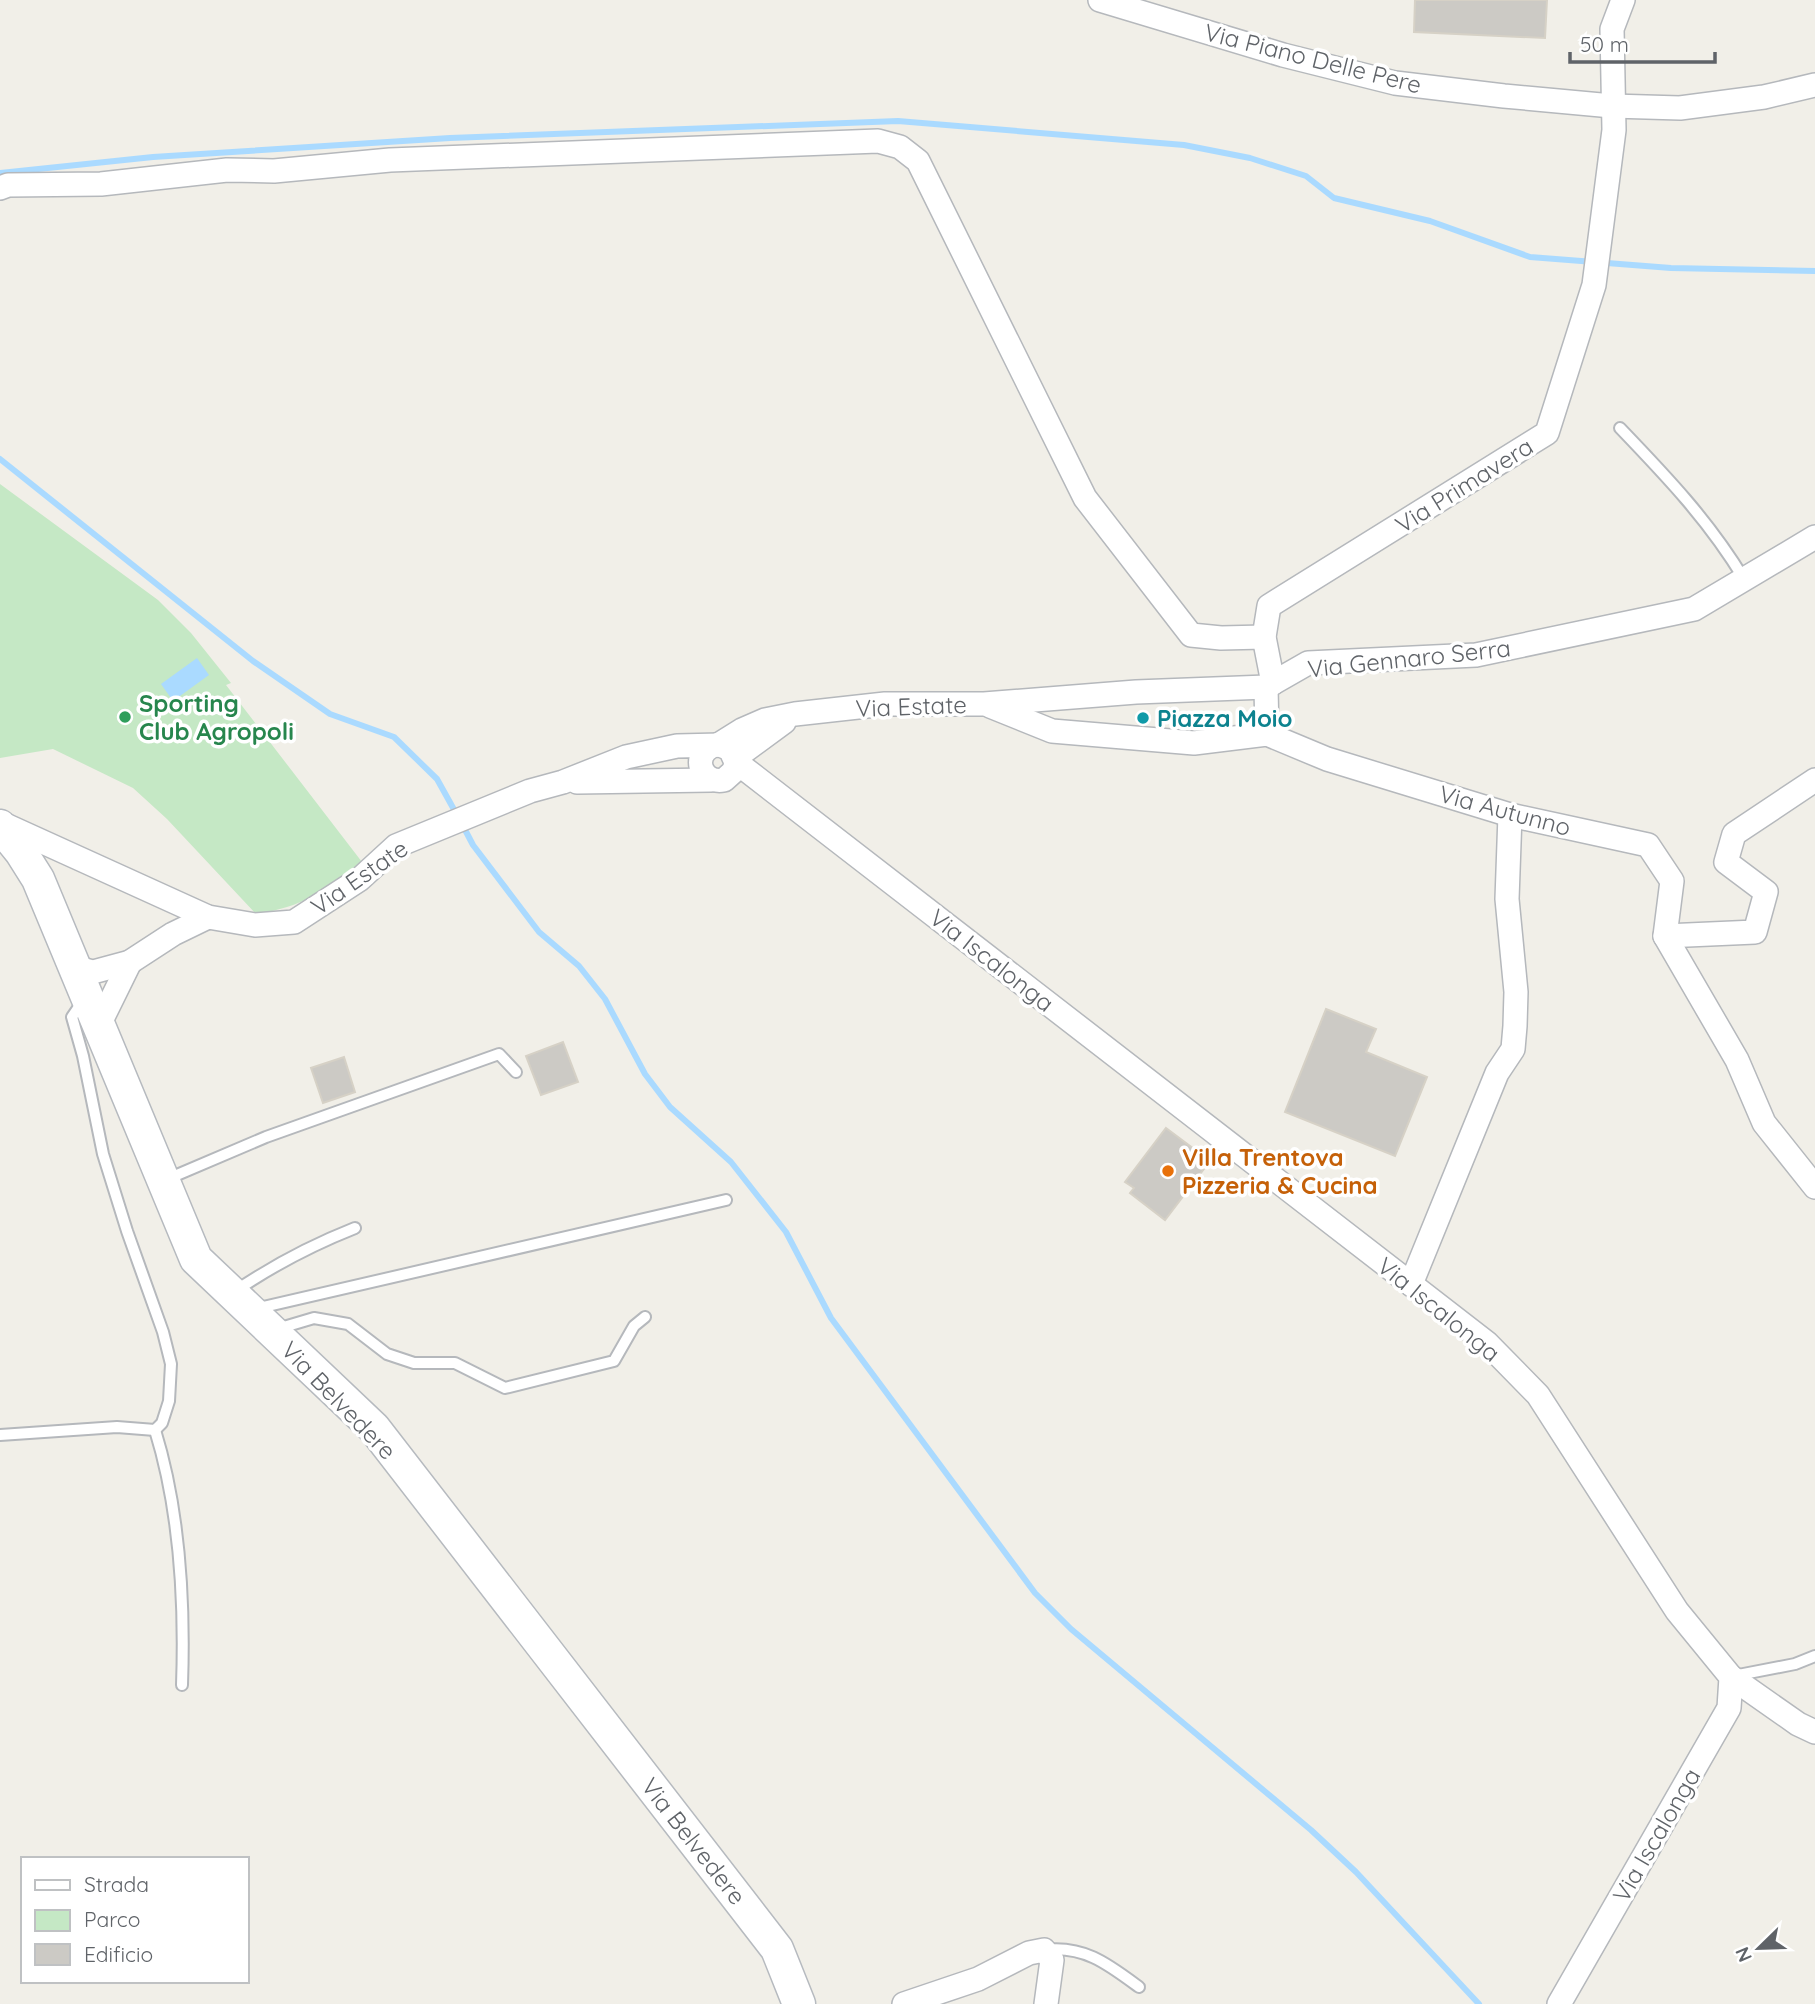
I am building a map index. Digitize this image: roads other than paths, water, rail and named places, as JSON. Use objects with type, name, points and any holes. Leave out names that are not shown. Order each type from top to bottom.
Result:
[{"type":"street","name":"Via Piano Delle Pere","points":[[1100,0],[1283,55],[1395,83],[1504,96],[1612,106],[1680,108],[1764,97],[1815,85]]},
{"type":"street","points":[[1612,106],[1612,29],[1623,0]]},
{"type":"street","name":"Via Primavera","points":[[1270,685],[1264,637],[1269,606],[1546,433],[1595,278],[1614,130],[1612,106]]},
{"type":"street","points":[[0,188],[8,185],[101,184],[227,170],[274,171],[390,160],[878,141],[900,148],[918,161],[1085,498],[1191,635],[1221,638],[1264,637]]},
{"type":"street","name":"Via Gennaro Serra","points":[[984,704],[1270,685],[1308,663],[1476,656],[1694,609],[1815,537]]},
{"type":"street","points":[[1267,734],[1270,685]]},
{"type":"street","name":"Via Estate","points":[[563,782],[723,762],[795,714],[885,704],[984,704]]},
{"type":"street","name":"Via Autunno","points":[[984,704],[1052,731],[1194,743],[1267,734],[1327,759],[1510,815],[1648,845],[1672,881],[1665,936]]},
{"type":"street","name":"Via Estate","points":[[0,825],[208,917],[255,925],[294,922],[360,879],[396,846],[530,791],[563,782],[626,758],[677,746],[723,762]]},
{"type":"street","name":"Via Iscalonga","points":[[723,762],[772,788],[1487,1343],[1538,1395],[1677,1611],[1731,1677],[1728,1709],[1559,2004]]},
{"type":"street","points":[[1815,780],[1734,834],[1726,862],[1766,892],[1755,932],[1665,936],[1737,1059],[1765,1123],[1815,1187]]},
{"type":"street","points":[[1411,1284],[1497,1073],[1513,1049],[1516,992],[1507,900],[1510,815]]},
{"type":"street","name":"Via Belvedere","points":[[0,825],[38,879],[196,1259],[374,1428],[777,1949],[799,2004]]},
{"type":"street","points":[[80,981],[93,972],[130,962],[173,934],[208,917]]},
{"type":"street","points":[[99,1026],[130,962]]},
{"type":"street","points":[[1731,1677],[1798,1724],[1815,1732]]},
{"type":"street","points":[[904,2004],[978,1979],[1028,1953],[1044,1950],[1052,1959],[1046,2004]]},
{"type":"lane","points":[[1620,428],[1672,482],[1712,530],[1744,579]]},
{"type":"lane","points":[[0,1435],[117,1427],[155,1430],[162,1423],[169,1401],[171,1364],[163,1332],[103,1154],[83,1056],[72,1017],[80,981]]},
{"type":"lane","points":[[163,1181],[266,1137],[499,1054],[516,1072]]},
{"type":"lane","points":[[250,1311],[726,1200]]},
{"type":"lane","points":[[250,1311],[262,1273],[317,1243],[355,1228]]},
{"type":"lane","points":[[250,1311],[348,1324],[387,1354],[414,1363],[455,1363],[505,1388],[614,1361],[634,1326],[645,1317]]},
{"type":"lane","points":[[155,1430],[166,1466],[176,1537],[184,1632],[182,1685]]},
{"type":"lane","points":[[1731,1677],[1795,1664],[1815,1656]]},
{"type":"lane","points":[[1044,1950],[1064,1947],[1103,1960],[1139,1987]]},
{"type":"water","points":[[197,658],[209,675],[173,701],[161,684]]},
{"type":"waterway","points":[[0,173],[153,157],[450,138],[898,121],[1184,145],[1250,158],[1306,176],[1334,198],[1430,221],[1530,257],[1671,268],[1815,271]]},
{"type":"waterway","points":[[0,459],[253,661],[330,714],[394,737],[437,779],[457,815]]},
{"type":"waterway","points":[[462,824],[473,845],[539,932],[579,966],[605,999],[645,1074],[670,1107],[731,1162],[786,1232],[831,1318],[1035,1593],[1071,1629],[1311,1830],[1356,1872],[1479,2004]]},
{"type":"place","name":"Sporting Club Agropoli","points":[[125,717]]},
{"type":"place","name":"Piazza Moio","points":[[1143,718]]},
{"type":"place","name":"Villa Trentova Pizzeria & Cucina","points":[[1168,1171]]}]
